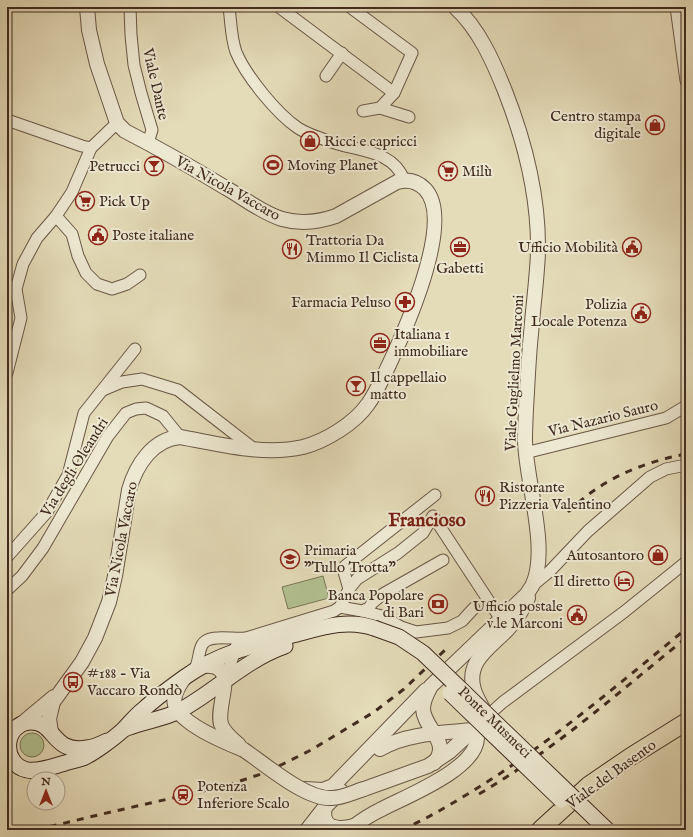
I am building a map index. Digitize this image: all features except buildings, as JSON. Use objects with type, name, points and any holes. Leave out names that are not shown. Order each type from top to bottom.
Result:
[{"type":"main road","points":[[7,770],[48,769],[90,754],[122,730],[144,708],[194,672],[234,652],[331,625],[351,623],[365,625],[373,632]]},
{"type":"main road","points":[[122,730],[178,711],[226,681],[264,654],[293,643],[338,632],[373,632]]},
{"type":"main road","name":"Ponte Musmeci","points":[[373,632],[399,637],[424,653],[489,710],[607,830]]},
{"type":"main road","name":"Ponte Musmeci","points":[[373,632],[417,662],[592,830]]},
{"type":"main road","points":[[53,735],[56,750],[54,756],[46,766],[34,770],[16,765],[9,755],[8,743],[12,732],[29,722],[35,722],[47,727],[65,746],[73,749],[88,748],[107,741]]},
{"type":"main road","name":"Viale del Basento","points":[[540,830],[589,785],[686,722]]},
{"type":"main road","points":[[667,734],[686,734]]},
{"type":"street","points":[[7,373],[20,318],[16,290],[23,264],[37,238],[56,216],[72,192],[92,148],[117,124],[92,46],[87,7]]},
{"type":"street","name":"Viale Dante","points":[[130,7],[134,65],[140,93],[152,130],[148,143]]},
{"type":"street","points":[[229,7],[236,53],[259,88],[274,107],[298,128],[337,144],[371,152],[384,157],[398,168],[404,180]]},
{"type":"street","points":[[279,7],[394,93]]},
{"type":"street","points":[[350,7],[412,53],[394,93],[380,108]]},
{"type":"street","name":"Viale Guglielmo Marconi","points":[[435,761],[440,754],[440,747],[424,714],[424,704],[427,692],[431,686],[526,594],[533,585],[537,574],[538,563],[538,534],[525,453],[530,341],[538,251],[534,195],[526,153],[500,77],[474,29],[462,13],[455,7]]},
{"type":"street","points":[[676,7],[686,81]]},
{"type":"street","points":[[326,76],[342,53]]},
{"type":"street","points":[[363,111],[380,108],[409,117]]},
{"type":"street","points":[[7,120],[82,146],[92,148]]},
{"type":"street","name":"Via Nicola Vaccaro","points":[[53,735],[49,725],[49,714],[53,702],[82,662],[95,638],[109,602],[115,576],[131,480],[137,469],[152,450],[170,438],[180,437],[254,449],[273,450],[304,446],[321,440],[340,430],[369,404],[405,332],[420,290],[433,242],[434,216],[431,197],[422,186],[415,182],[404,180],[397,182],[332,217],[312,222],[291,221],[272,215],[125,131],[117,124]]},
{"type":"street","points":[[56,216],[72,234],[78,256],[86,273],[97,284],[112,290],[127,284],[140,275]]},
{"type":"street","points":[[7,557],[47,512],[68,475],[84,413],[135,349]]},
{"type":"street","points":[[102,390],[122,382],[142,379],[178,390],[254,449]]},
{"type":"street","name":"Via Nazario Sauro","points":[[525,453],[666,418],[686,406]]},
{"type":"street","name":"Via degli Oleandri","points":[[7,590],[22,576],[43,548],[108,436],[126,413],[136,409],[146,408],[163,416],[180,437]]},
{"type":"street","points":[[489,710],[473,688],[472,675],[474,665],[478,658],[508,629],[522,610],[533,585],[549,572],[588,531],[650,478],[658,472],[666,469],[686,465]]},
{"type":"street","points":[[349,589],[344,572],[345,566],[435,494]]},
{"type":"street","points":[[244,750],[220,740],[184,719],[175,706],[175,697],[178,687],[194,672],[198,662],[201,646],[207,640],[217,638],[235,640],[246,638],[322,616],[334,611],[340,607],[349,589],[357,579],[398,552],[422,533],[433,516],[500,618]]},
{"type":"street","points":[[362,611],[369,608],[372,603],[383,594],[443,560]]},
{"type":"street","points":[[246,638],[238,643],[234,652],[226,681],[220,713],[221,725],[228,736],[244,750],[298,787],[316,796],[338,798],[422,769],[449,752],[473,730],[489,710],[624,612],[686,562]]},
{"type":"street","points":[[340,607],[382,616],[401,627],[416,632],[448,628],[462,621],[474,608]]},
{"type":"street","points":[[194,672],[213,666],[218,668],[226,681]]},
{"type":"street","points":[[298,787],[305,790],[317,791],[333,786],[431,686]]},
{"type":"street","name":"Via Nicola Vaccaro","points":[[12,732],[46,705],[60,691]]},
{"type":"street","points":[[307,830],[325,807],[407,719],[416,701]]},
{"type":"street","points":[[427,722],[438,731],[451,732]]},
{"type":"street","points":[[380,749],[390,743],[416,736],[473,730]]},
{"type":"street","points":[[325,807],[325,820],[331,826],[351,828],[378,811],[458,768],[474,749],[477,737],[473,730]]},
{"type":"street","points":[[416,736],[425,739],[431,744],[437,752],[435,761]]},
{"type":"green space","points":[[323,576],[329,598],[288,609],[282,587]]},
{"type":"green space","points":[[32,733],[37,734],[43,740],[43,750],[37,756],[32,757],[27,756],[21,750],[20,745],[21,740],[27,734]]},
{"type":"railway","points":[[568,512],[594,490],[622,474],[653,462],[686,454]]},
{"type":"railway","points":[[401,830],[428,817],[471,792],[527,755],[608,693],[686,629]]},
{"type":"railway","points":[[479,794],[507,777],[560,740],[686,638]]},
{"type":"railway","points":[[36,830],[225,786],[267,772],[311,750],[374,712],[404,689],[445,650]]},
{"type":"place","name":"Centro stampa digitale","points":[[655,125]]},
{"type":"place","name":"Ricci e capricci","points":[[310,141]]},
{"type":"place","name":"Moving Planet","points":[[273,165]]},
{"type":"place","name":"Petrucci","points":[[154,166]]},
{"type":"place","name":"Milù","points":[[448,171]]},
{"type":"place","name":"Pick Up","points":[[85,201]]},
{"type":"place","name":"Poste italiane","points":[[98,235]]},
{"type":"place","name":"Gabetti","points":[[460,247]]},
{"type":"place","name":"Ufficio Mobilità","points":[[632,247]]},
{"type":"place","name":"Trattoria Da Mimmo Il Ciclista","points":[[292,249]]},
{"type":"place","name":"Farmacia Peluso","points":[[405,302]]},
{"type":"place","name":"Polizia Locale Potenza","points":[[641,313]]},
{"type":"place","name":"Italiana 1 immobiliare","points":[[380,343]]},
{"type":"place","name":"Il cappellaio matto","points":[[356,386]]},
{"type":"place","name":"Ristorante Pizzeria Valentino","points":[[485,496]]},
{"type":"place","name":"Autosantoro","points":[[658,555]]},
{"type":"place","name":"Primaria \"Tullo Trotta\"","points":[[290,559]]},
{"type":"place","name":"Il diretto","points":[[624,581]]},
{"type":"place","name":"Banca Popolare di Bari","points":[[438,604]]},
{"type":"place","name":"Ufficio postale v.le Marconi","points":[[577,615]]},
{"type":"place","name":"#188 - Via Vaccaro Rondò","points":[[73,682]]},
{"type":"place","name":"Potenza Inferiore Scalo","points":[[183,795]]},
{"type":"district","name":"Francioso","points":[[427,519]]}]
